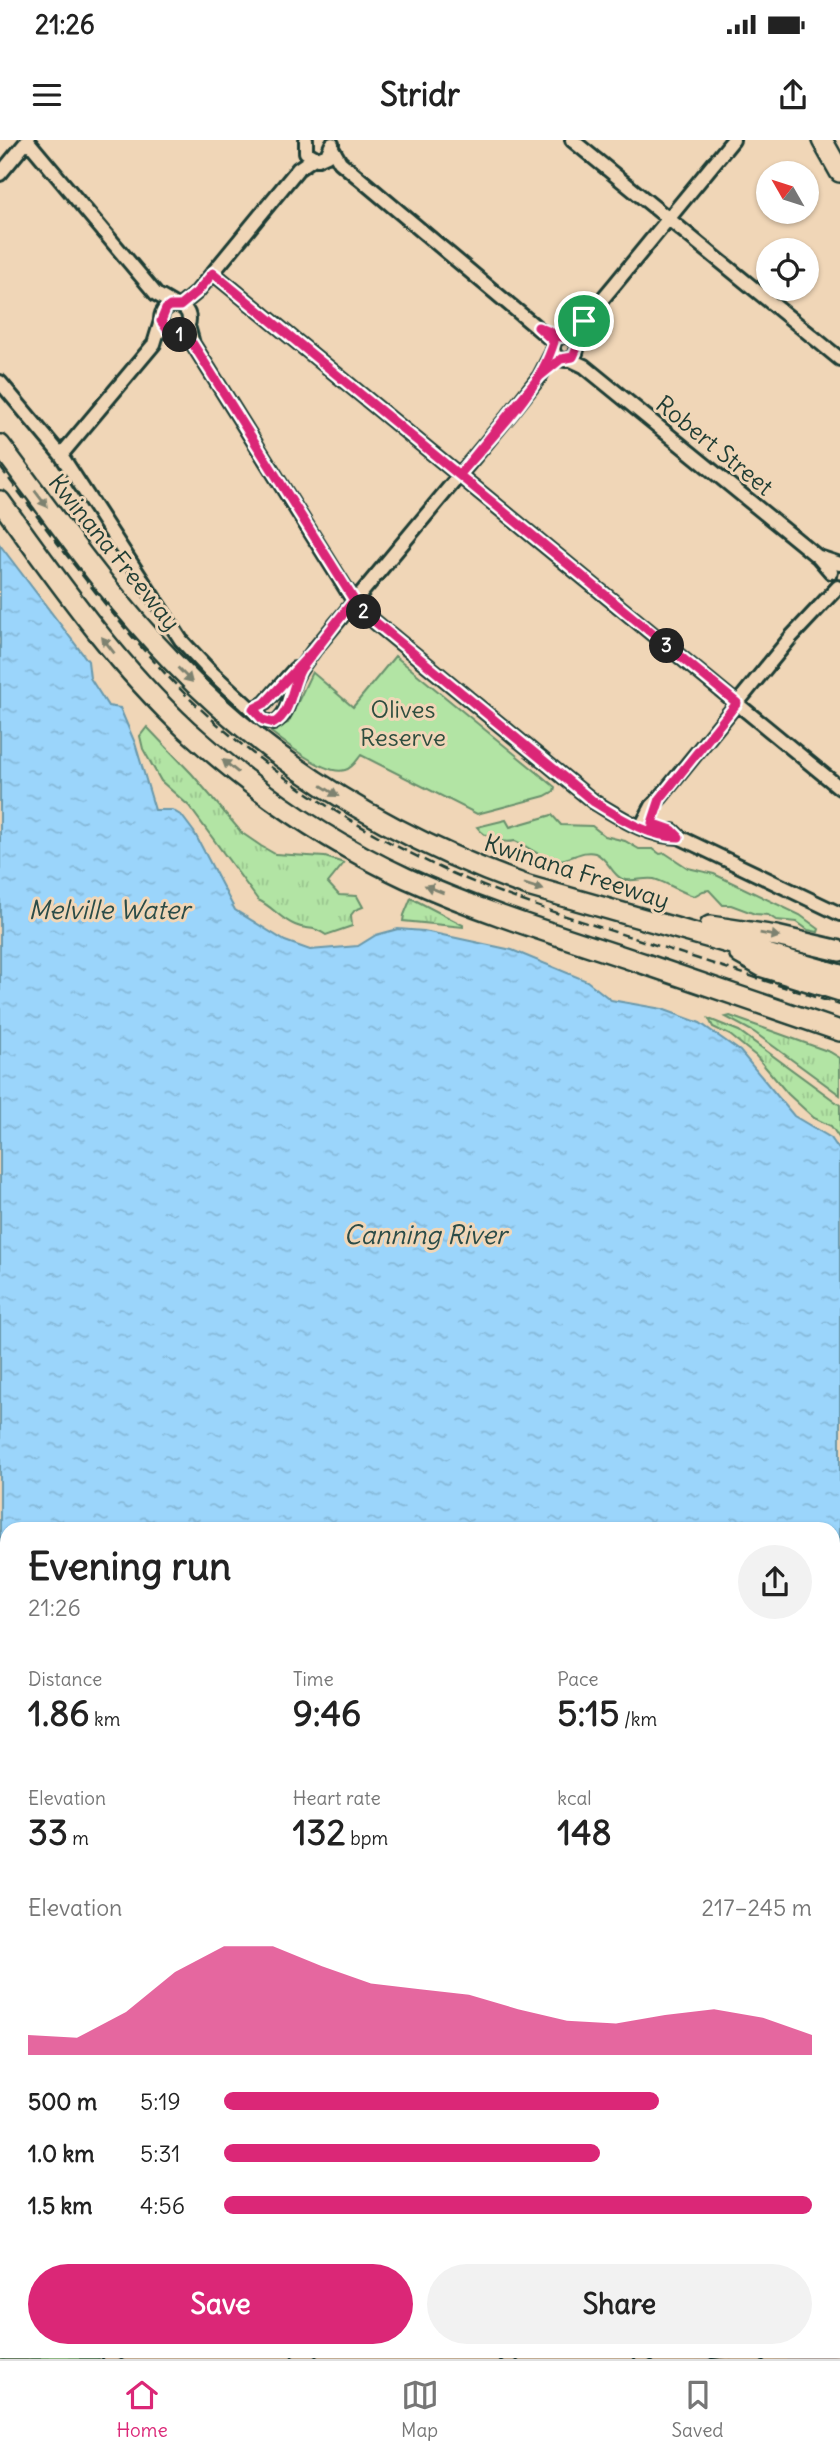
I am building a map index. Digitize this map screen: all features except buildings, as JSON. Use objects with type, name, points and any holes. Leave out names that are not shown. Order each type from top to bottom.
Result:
[{"type":"highway","points":[[822,140],[840,173]]},
{"type":"highway","name":"Kwinana Freeway","points":[[0,445],[139,626],[197,686],[275,754],[359,809],[451,855],[528,886],[840,975]]},
{"type":"highway","points":[[0,501],[115,654],[164,708],[220,758],[298,817],[345,846],[406,878],[498,914],[840,1031]]},
{"type":"highway","points":[[498,914],[631,973],[840,1044]]},
{"type":"highway","points":[[629,915],[776,936],[840,951]]},
{"type":"highway","points":[[705,936],[763,967],[840,990]]},
{"type":"highway","points":[[747,1000],[840,1022]]},
{"type":"street","points":[[0,174],[28,140],[180,320],[358,608],[570,782],[613,813],[625,813],[646,825],[672,830],[679,837],[840,914]]},
{"type":"street","points":[[572,140],[840,359]]},
{"type":"street","points":[[253,709],[265,703],[314,650],[733,140]]},
{"type":"street","points":[[61,455],[154,344],[180,320],[197,292],[315,147]]},
{"type":"street","name":"Robert Street","points":[[315,147],[340,162],[818,557],[837,576]]},
{"type":"street","points":[[213,273],[840,788]]},
{"type":"street","points":[[156,294],[166,329],[180,320]]},
{"type":"street","points":[[154,344],[166,309],[180,320]]},
{"type":"street","points":[[0,382],[61,455],[171,626],[209,670],[263,720],[274,723],[281,719],[286,711],[294,681],[314,650]]},
{"type":"street","points":[[646,825],[655,801],[660,799],[821,604],[837,576]]},
{"type":"shaded area","points":[[673,2358],[840,2358],[840,2359]]},
{"type":"green space","name":"Olives Reserve","points":[[395,656],[555,787],[554,791],[545,796],[477,814],[361,755],[348,769],[337,771],[328,768],[307,758],[271,732],[288,723],[312,672],[353,707]]},
{"type":"green space","points":[[147,727],[192,774],[242,833],[275,854],[325,857],[344,863],[328,883],[339,895],[357,896],[363,907],[351,915],[352,926],[326,935],[317,930],[299,927],[258,900],[189,806],[161,781],[143,749],[140,736]]},
{"type":"green space","points":[[552,815],[561,825],[592,826],[605,836],[625,841],[639,849],[653,849],[660,854],[665,853],[688,868],[714,874],[800,915],[819,929],[818,932],[808,930],[797,922],[776,920],[768,915],[723,905],[709,890],[694,896],[654,879],[622,879],[595,853],[586,852],[563,860],[553,859],[515,841],[494,839],[477,827],[506,820],[510,827]]},
{"type":"green space","points":[[411,898],[463,925],[463,927],[403,921]]},
{"type":"green space","points":[[730,1016],[840,1058],[840,1095],[754,1032],[726,1017]]},
{"type":"green space","points":[[709,1019],[739,1031],[840,1105],[840,1139],[831,1126],[814,1118],[788,1094],[756,1056],[730,1035],[713,1027]]},
{"type":"green space","points":[[99,2358],[99,2359],[0,2359]]},
{"type":"water","name":"Canning River","points":[[0,545],[88,661],[90,678],[108,706],[120,708],[135,743],[155,810],[172,810],[182,816],[194,832],[235,910],[285,941],[310,950],[358,946],[376,935],[398,929],[424,931],[512,950],[587,981],[611,1000],[662,1009],[700,1023],[740,1051],[794,1116],[831,1138],[840,1151],[840,1522],[0,1522]]},
{"type":"railway","points":[[0,467],[90,585],[161,669],[245,748],[309,794],[410,853],[491,889],[562,915],[840,1005]]},
{"type":"route","points":[[584,321],[567,337],[538,327],[554,342],[549,360],[540,376],[511,413],[459,475],[213,273],[197,292],[180,306],[166,309],[161,321],[168,331],[178,333],[193,344],[354,600],[314,650],[265,703],[253,709],[263,720],[274,723],[281,719],[301,669],[354,600],[358,608],[594,802],[622,820],[668,837],[679,837],[672,830],[652,823],[660,799],[737,703],[459,475],[540,376],[561,359],[573,357],[577,348],[575,341],[584,321]]},
{"type":"water label","name":"Melville Water","points":[[109,909]]}]
